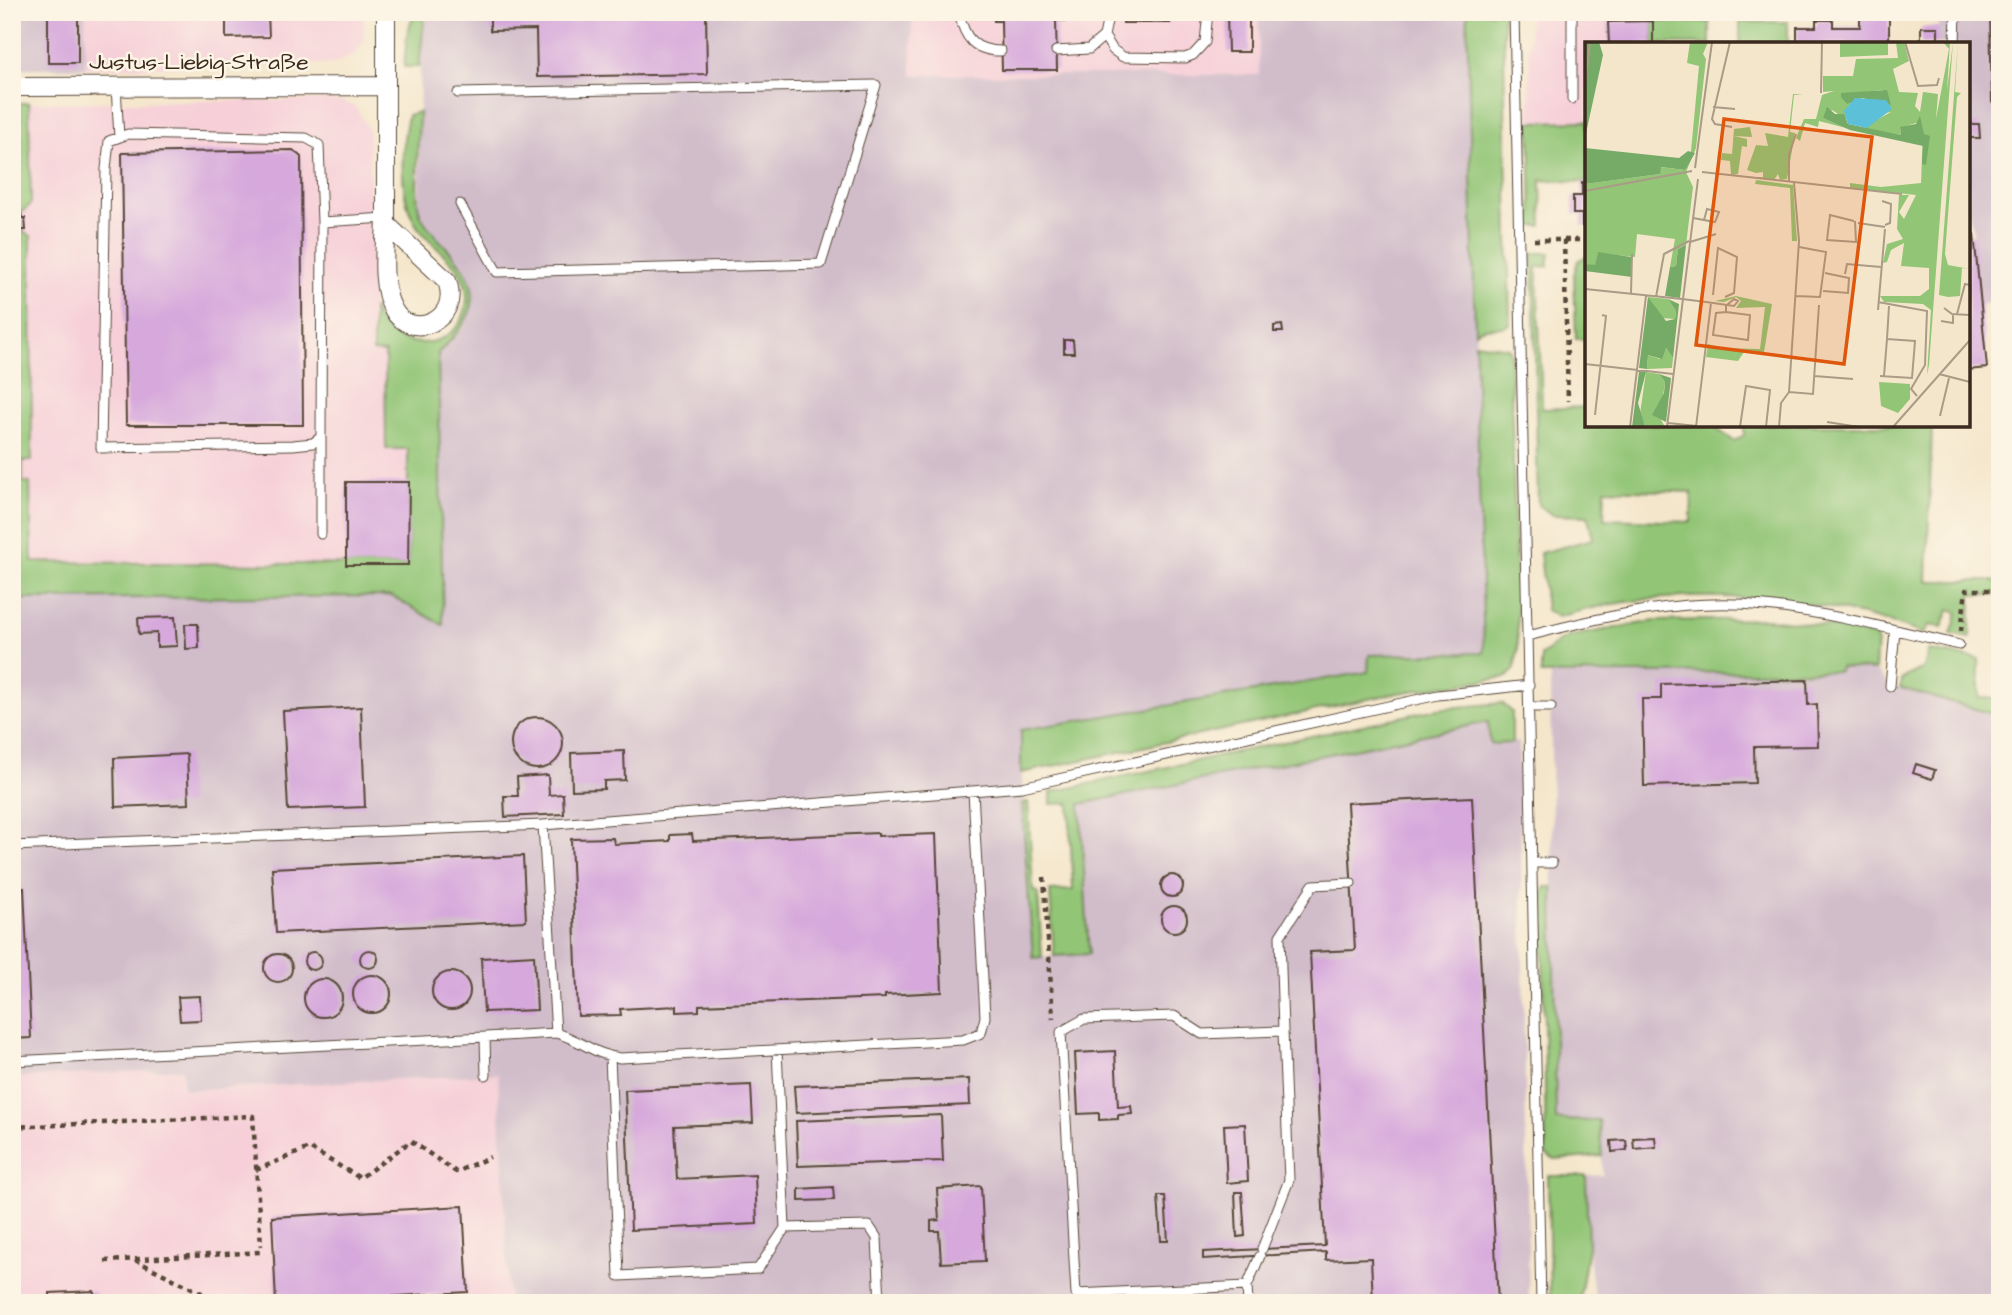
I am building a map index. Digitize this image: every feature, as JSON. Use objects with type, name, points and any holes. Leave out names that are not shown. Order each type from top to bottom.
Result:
[{"type":"street","points":[[386,12],[386,221],[389,302],[396,315],[407,323],[431,324],[441,318],[448,307],[451,293],[447,281],[386,221]]},
{"type":"street","name":"Justus-Liebig-Straße","points":[[12,87],[387,86]]},
{"type":"lane","points":[[959,12],[967,38],[976,47],[1001,51]]},
{"type":"lane","points":[[1056,51],[1089,49],[1104,36],[1110,12]]},
{"type":"lane","points":[[1104,36],[1113,50],[1123,57],[1185,58],[1193,55],[1205,41],[1208,12]]},
{"type":"lane","points":[[1514,12],[1541,1303]]},
{"type":"lane","points":[[1572,12],[1572,99]]},
{"type":"lane","points":[[1955,42],[1956,12]]},
{"type":"lane","points":[[458,93],[876,85],[821,264],[497,272],[460,204]]},
{"type":"lane","points":[[116,87],[119,137]]},
{"type":"lane","points":[[321,437],[313,443],[293,445],[101,448],[106,169],[109,141],[128,134],[306,138],[319,145],[322,158],[323,222],[321,534]]},
{"type":"lane","points":[[323,222],[386,221]]},
{"type":"lane","points":[[1528,636],[1614,615],[1702,606],[1764,606],[1895,630],[1959,645]]},
{"type":"lane","points":[[1890,686],[1895,630]]},
{"type":"lane","points":[[12,846],[543,825],[1022,787],[1438,695],[1529,685]]},
{"type":"lane","points":[[1530,707],[1551,707]]},
{"type":"lane","points":[[12,1061],[556,1033],[610,1056],[963,1040],[981,1032],[985,1017],[974,792]]},
{"type":"lane","points":[[543,825],[556,1033]]},
{"type":"lane","points":[[1532,863],[1552,863]]},
{"type":"lane","points":[[1248,1303],[1247,1286],[1289,1180],[1280,936],[1313,885],[1351,883]]},
{"type":"lane","points":[[1247,1286],[1076,1294],[1061,1032],[1084,1019],[1174,1016],[1202,1034],[1283,1031]]},
{"type":"lane","points":[[485,1037],[486,1074]]},
{"type":"lane","points":[[610,1056],[619,1276],[758,1269],[785,1228],[776,1050]]},
{"type":"lane","points":[[785,1228],[869,1226],[877,1238],[880,1303]]},
{"type":"path","points":[[1532,240],[1585,240]]},
{"type":"path","points":[[1564,240],[1568,401]]},
{"type":"path","points":[[1959,645],[1966,590],[2000,590]]},
{"type":"path","points":[[1044,877],[1052,1019],[1061,1032]]},
{"type":"path","points":[[12,1127],[253,1116],[261,1249],[105,1261]]},
{"type":"path","points":[[256,1170],[309,1147],[360,1178],[411,1142],[456,1171],[490,1157]]},
{"type":"path","points":[[134,1259],[222,1303]]},
{"type":"shaded area","points":[[12,12],[85,12],[85,68],[12,68]]},
{"type":"shaded area","points":[[85,12],[364,12],[364,41],[353,56],[332,64],[85,68]]},
{"type":"shaded area","points":[[425,12],[912,12],[912,75],[1259,75],[1259,12],[1467,12],[1484,653],[1369,655],[1369,672],[1021,731],[1022,787],[1033,957],[1088,954],[1080,804],[1488,722],[1491,744],[1519,742],[1529,1303],[509,1303],[498,1074],[184,1090],[182,1069],[12,1078],[12,599],[391,596],[443,624],[438,353],[463,328],[474,298],[456,257],[430,230],[419,209],[420,42],[425,26]]},
{"type":"shaded area","points":[[912,12],[1259,12],[1259,75],[912,75]]},
{"type":"shaded area","points":[[1529,12],[1732,12],[1732,15],[1711,15],[1710,22],[1653,21],[1653,42],[1585,42],[1585,121],[1530,122]]},
{"type":"shaded area","points":[[1938,12],[2000,12],[2000,302],[1981,304],[1974,234],[1970,221],[1970,42],[1938,42]]},
{"type":"shaded area","points":[[343,101],[356,107],[369,131],[373,352],[438,353],[442,603],[391,596],[12,599],[12,103]]},
{"type":"shaded area","points":[[1839,667],[1875,670],[1890,686],[2000,716],[2000,1303],[1595,1303],[1588,1247],[1586,1176],[1603,1175],[1599,1122],[1556,1121],[1550,675],[1838,671]]},
{"type":"shaded area","points":[[182,1069],[184,1090],[498,1074],[509,1303],[12,1303],[12,1078]]},
{"type":"green space","points":[[414,12],[425,12],[419,67],[404,67],[407,35]]},
{"type":"green space","points":[[1467,12],[1503,12],[1510,324],[1483,328],[1475,332]]},
{"type":"green space","points":[[1653,21],[1710,22],[1710,42],[1653,42]]},
{"type":"green space","points":[[1740,22],[1788,22],[1788,42],[1740,42]]},
{"type":"green space","points":[[12,103],[29,103],[31,204],[21,213],[12,205]]},
{"type":"green space","points":[[419,112],[419,210],[426,225],[458,261],[472,288],[469,313],[452,339],[438,353],[443,625],[391,596],[12,599],[12,239],[16,239],[22,230],[31,236],[32,461],[23,461],[23,482],[30,483],[32,562],[408,565],[408,449],[386,449],[385,353],[373,352],[373,308],[381,324],[394,335],[424,343],[440,339],[453,331],[462,318],[467,300],[466,288],[457,268],[417,226],[407,201],[403,172],[406,128],[408,115]]},
{"type":"green space","points":[[1585,121],[1585,182],[1541,180],[1542,226],[1532,226],[1530,122]]},
{"type":"green space","points":[[1533,253],[1550,253],[1548,266],[1537,267],[1542,409],[1585,407],[1585,427],[1714,427],[1734,441],[1744,435],[1744,427],[1932,427],[1927,581],[2000,581],[2000,594],[1971,595],[1970,638],[1951,634],[1958,613],[1949,610],[1942,627],[1929,625],[1924,634],[1882,620],[1838,610],[1791,602],[1742,598],[1647,600],[1601,606],[1558,617],[1546,610],[1540,553],[1593,539],[1588,516],[1553,515],[1538,505]],"holes":[[[1605,489],[1692,492],[1691,522],[1604,519]]]},
{"type":"green space","points":[[1585,257],[1585,339],[1576,339],[1574,274],[1578,261]]},
{"type":"green space","points":[[1475,343],[1510,348],[1518,650],[1514,670],[1507,677],[1392,694],[1021,773],[1021,730],[1368,672],[1369,655],[1484,653]]},
{"type":"green space","points":[[1767,619],[1828,626],[1877,637],[1875,670],[1840,667],[1839,671],[1541,674],[1541,656],[1561,640],[1571,636],[1655,621]]},
{"type":"green space","points":[[1928,651],[1979,659],[1979,698],[2000,699],[2000,716],[1900,688],[1901,679],[1924,668]]},
{"type":"green space","points":[[1502,703],[1512,712],[1512,743],[1490,744],[1488,722],[1080,804],[1089,954],[1054,956],[1050,891],[1073,890],[1069,803],[1051,804],[1051,792],[1437,709]]},
{"type":"green space","points":[[1028,802],[1033,891],[1038,892],[1042,957],[1033,958],[1022,803]]},
{"type":"green space","points":[[1546,887],[1553,887],[1556,1120],[1599,1121],[1602,1156],[1555,1160],[1546,1155],[1542,896]]},
{"type":"green space","points":[[1548,1176],[1586,1176],[1588,1247],[1579,1303],[1550,1303]]},
{"type":"building","points":[[48,12],[78,12],[78,63],[48,63]]},
{"type":"building","points":[[226,12],[268,12],[269,37],[226,38]]},
{"type":"building","points":[[490,12],[706,12],[707,74],[537,77],[536,30],[490,31]]},
{"type":"building","points":[[994,12],[1067,12],[1067,21],[1056,20],[1057,70],[1002,70],[1001,21],[994,21]]},
{"type":"building","points":[[1123,12],[1170,12],[1170,23],[1123,23]]},
{"type":"building","points":[[1227,12],[1249,12],[1249,52],[1228,52]]},
{"type":"building","points":[[1732,12],[1765,12],[1765,15],[1732,15]]},
{"type":"building","points":[[1860,12],[1889,12],[1889,42],[1797,42],[1797,27],[1816,27],[1816,20],[1833,20],[1833,27],[1860,27]]},
{"type":"building","points":[[1990,12],[2000,12],[2000,101],[1992,102]]},
{"type":"building","points":[[1653,21],[1653,42],[1609,42],[1608,22]]},
{"type":"building","points":[[1921,27],[1938,27],[1938,42],[1921,42]]},
{"type":"building","points":[[1970,124],[1979,124],[1980,138],[1970,138]]},
{"type":"building","points":[[293,150],[301,157],[303,425],[126,425],[122,153]]},
{"type":"building","points":[[1582,182],[1585,182],[1585,226],[1582,226],[1582,214],[1573,214],[1573,196],[1582,196]]},
{"type":"building","points":[[12,205],[21,213],[22,218],[25,218],[26,230],[22,230],[16,239],[12,239]]},
{"type":"building","points":[[1974,234],[1987,368],[1970,370],[1970,235]]},
{"type":"building","points":[[1282,325],[1283,332],[1274,332],[1274,326]]},
{"type":"building","points":[[1064,340],[1073,340],[1074,353],[1064,353]]},
{"type":"building","points":[[346,482],[409,482],[408,565],[346,565]]},
{"type":"building","points":[[175,617],[177,646],[157,647],[157,633],[139,634],[138,618]]},
{"type":"building","points":[[185,624],[198,624],[199,648],[186,649]]},
{"type":"building","points":[[1807,680],[1808,705],[1817,704],[1818,746],[1754,747],[1755,783],[1644,786],[1642,699],[1661,699],[1661,684]]},
{"type":"building","points":[[361,707],[365,807],[288,810],[283,711]]},
{"type":"building","points":[[537,717],[556,724],[563,743],[556,762],[537,769],[518,762],[511,743],[518,724]]},
{"type":"building","points":[[624,751],[625,780],[604,781],[604,789],[572,790],[571,753]]},
{"type":"building","points":[[187,754],[189,804],[115,807],[114,758]]},
{"type":"building","points":[[1916,764],[1935,770],[1932,779],[1913,773]]},
{"type":"building","points":[[548,775],[549,795],[563,794],[564,814],[505,817],[504,796],[518,796],[517,777]]},
{"type":"building","points":[[1472,797],[1498,1303],[1373,1303],[1371,1258],[1326,1260],[1326,1252],[1203,1259],[1203,1252],[1325,1246],[1310,952],[1355,950],[1347,803]]},
{"type":"building","points":[[878,833],[878,836],[936,834],[942,992],[885,995],[885,998],[699,1005],[699,1011],[677,1012],[677,1006],[620,1009],[621,1015],[578,1016],[571,839],[613,838],[614,844],[670,841],[670,835],[692,834],[693,841]]},
{"type":"building","points":[[523,856],[526,921],[276,933],[272,868]]},
{"type":"building","points":[[1172,875],[1180,878],[1183,886],[1180,894],[1172,897],[1164,894],[1161,886],[1164,878]]},
{"type":"building","points":[[12,888],[24,888],[31,1038],[12,1039]]},
{"type":"building","points":[[1174,906],[1183,910],[1187,919],[1183,928],[1174,932],[1165,928],[1161,919],[1165,910]]},
{"type":"building","points":[[369,950],[375,953],[378,959],[375,965],[369,968],[363,965],[360,959],[363,953]]},
{"type":"building","points":[[313,952],[319,955],[322,961],[319,967],[313,970],[307,967],[304,961],[307,955]]},
{"type":"building","points":[[278,954],[288,958],[292,968],[288,978],[278,982],[268,978],[264,968],[268,958]]},
{"type":"building","points":[[534,955],[537,1010],[484,1012],[481,958]]},
{"type":"building","points":[[451,972],[465,977],[470,991],[465,1005],[451,1010],[437,1005],[432,991],[437,977]]},
{"type":"building","points":[[372,975],[386,980],[391,994],[386,1008],[372,1013],[358,1008],[353,994],[358,980]]},
{"type":"building","points":[[323,979],[337,984],[342,998],[337,1012],[323,1017],[309,1012],[304,998],[309,984]]},
{"type":"building","points":[[200,996],[201,1020],[180,1021],[178,997]]},
{"type":"building","points":[[1115,1051],[1118,1107],[1131,1106],[1132,1114],[1118,1115],[1118,1119],[1099,1120],[1099,1113],[1078,1114],[1075,1053]]},
{"type":"building","points":[[969,1079],[970,1105],[796,1113],[794,1086]]},
{"type":"building","points":[[751,1085],[753,1123],[674,1126],[677,1179],[755,1175],[757,1224],[631,1230],[625,1090]]},
{"type":"building","points":[[941,1115],[943,1161],[798,1166],[796,1121]]},
{"type":"building","points":[[1245,1124],[1248,1181],[1227,1183],[1224,1125]]},
{"type":"building","points":[[1655,1137],[1656,1147],[1634,1149],[1633,1138]]},
{"type":"building","points":[[1626,1140],[1627,1150],[1612,1152],[1611,1141]]},
{"type":"building","points":[[981,1186],[985,1261],[941,1263],[939,1231],[931,1231],[931,1221],[939,1220],[937,1189]]},
{"type":"building","points":[[833,1187],[834,1200],[799,1201],[799,1189]]},
{"type":"building","points":[[1235,1192],[1242,1192],[1245,1236],[1237,1237]]},
{"type":"building","points":[[1158,1196],[1165,1196],[1168,1241],[1161,1241]]},
{"type":"building","points":[[463,1206],[468,1292],[276,1303],[272,1217]]},
{"type":"building","points":[[94,1291],[95,1303],[50,1303],[50,1293]]}]
